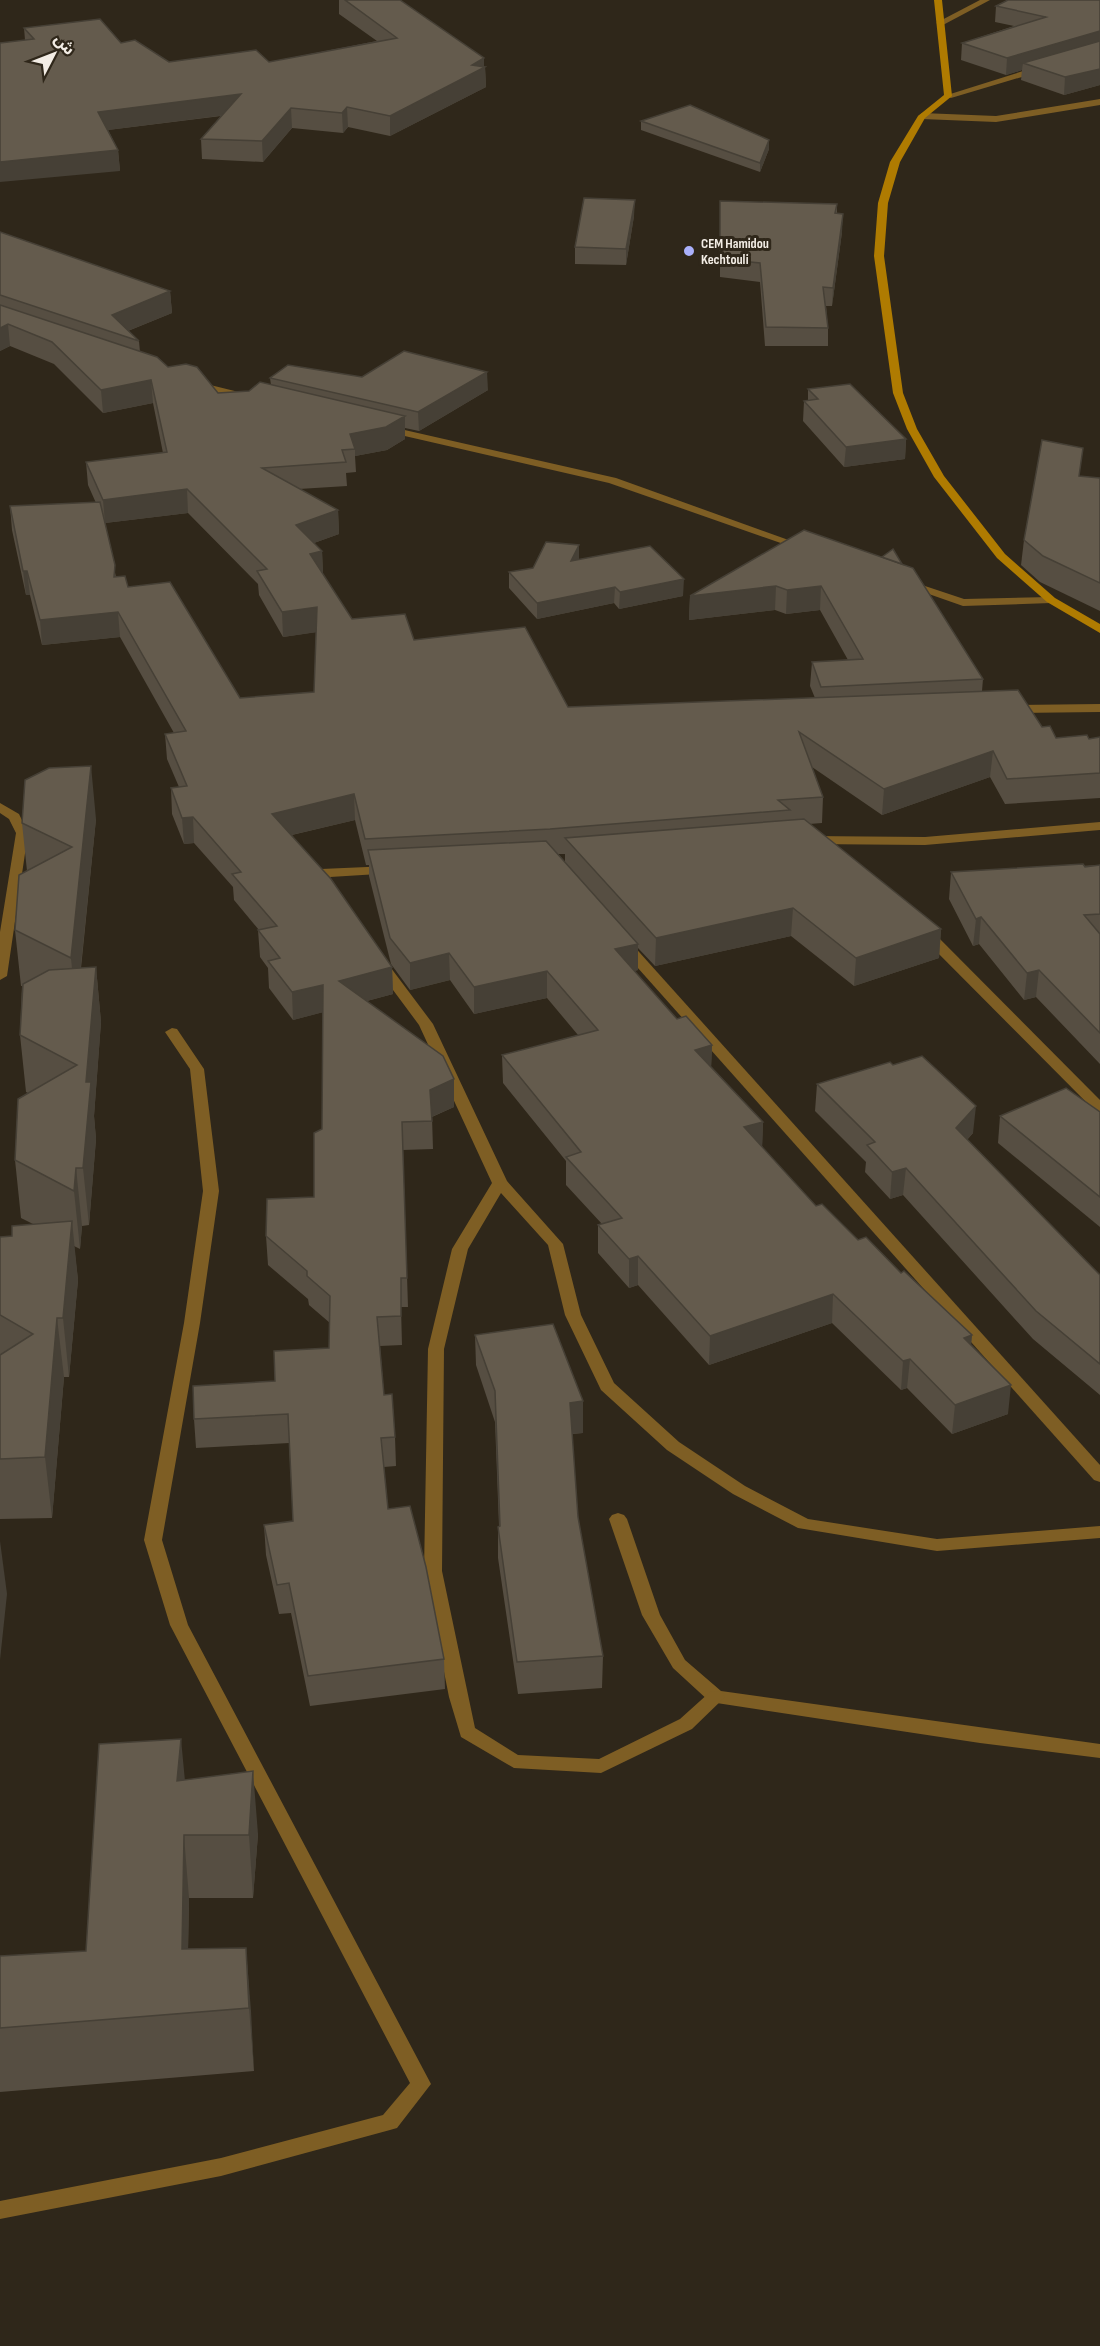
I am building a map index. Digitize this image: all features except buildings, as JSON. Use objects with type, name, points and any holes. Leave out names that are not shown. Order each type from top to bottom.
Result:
[{"type":"main road","points":[[938,0],[948,96],[922,116],[895,162],[882,203],[879,256],[898,393],[912,429],[939,477],[1001,556],[1051,600],[1100,629]]},
{"type":"street","points":[[940,23],[986,0]]},
{"type":"street","points":[[948,96],[1046,67]]},
{"type":"street","points":[[922,116],[996,119],[1100,102]]},
{"type":"street","points":[[179,380],[256,399]]},
{"type":"street","points":[[369,425],[612,480],[819,553]]},
{"type":"street","points":[[896,580],[963,603],[1051,600]]},
{"type":"street","points":[[996,709],[1100,708]]},
{"type":"street","points":[[0,807],[14,818],[22,833],[0,976]]},
{"type":"street","points":[[792,842],[827,839],[925,841],[1100,826]]},
{"type":"street","points":[[827,839],[843,854]]},
{"type":"street","points":[[338,901],[321,873],[401,869]]},
{"type":"street","points":[[915,923],[1100,1108]]},
{"type":"street","points":[[614,932],[1100,1476]]},
{"type":"street","points":[[374,955],[426,1024],[500,1184],[555,1244],[573,1315],[607,1386],[673,1446],[739,1490],[804,1524],[938,1545],[1100,1532]]},
{"type":"street","points":[[0,2210],[221,2167],[390,2122],[421,2084],[179,1625],[153,1540],[192,1323],[211,1191],[197,1070],[172,1032]]},
{"type":"street","points":[[500,1184],[460,1249],[436,1349],[433,1571],[467,1732],[514,1761],[601,1766],[686,1724],[716,1697]]},
{"type":"street","points":[[618,1519],[651,1615],[679,1664],[716,1697],[980,1736],[1100,1751]]},
{"type":"place","name":"CEM Hamidou Kechtouli","points":[[689,251]]}]
